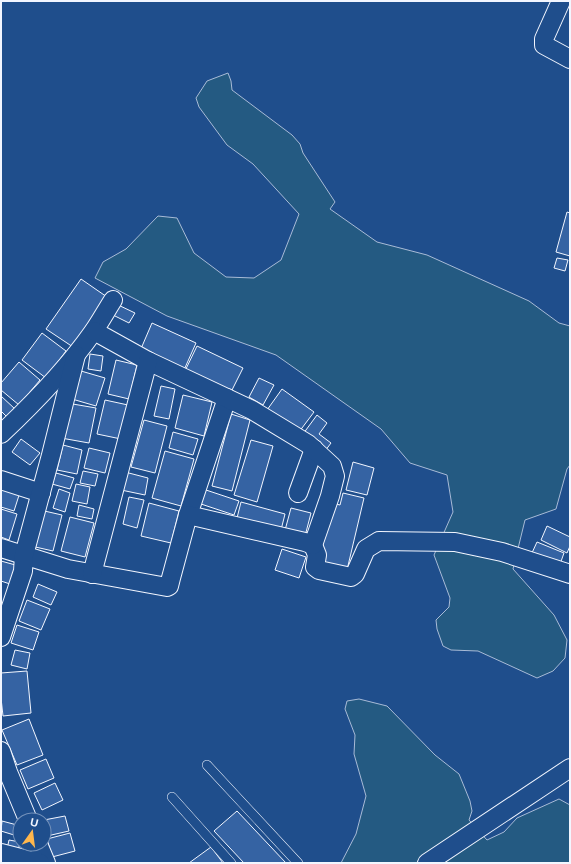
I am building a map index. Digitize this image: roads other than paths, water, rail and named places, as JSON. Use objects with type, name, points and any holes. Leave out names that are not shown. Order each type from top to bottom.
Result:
[{"type":"street","points":[[561,1],[544,39],[544,45],[570,59]]},
{"type":"street","points":[[1,434],[37,400],[76,355],[94,330],[112,300]]},
{"type":"street","points":[[94,330],[148,362],[252,410],[314,449],[332,466],[335,476],[330,496],[313,545],[317,555],[315,567],[319,570],[351,578],[355,574],[366,549],[379,541],[455,542],[502,552],[570,574]]},
{"type":"street","points":[[2,628],[23,571],[24,555],[76,355]]},
{"type":"street","points":[[92,574],[148,362]]},
{"type":"street","points":[[1,548],[68,569],[163,587],[169,586],[188,515],[227,398]]},
{"type":"street","points":[[298,493],[314,449]]},
{"type":"street","points":[[1,480],[41,493]]},
{"type":"street","points":[[188,515],[313,545]]},
{"type":"street","points":[[1,751],[4,772],[24,812]]},
{"type":"street","points":[[427,863],[570,768]]},
{"type":"street","points":[[41,852],[46,863]]},
{"type":"street","points":[[1,853],[40,863]]},
{"type":"lane","points":[[207,765],[298,863]]},
{"type":"lane","points":[[172,797],[230,863]]}]
